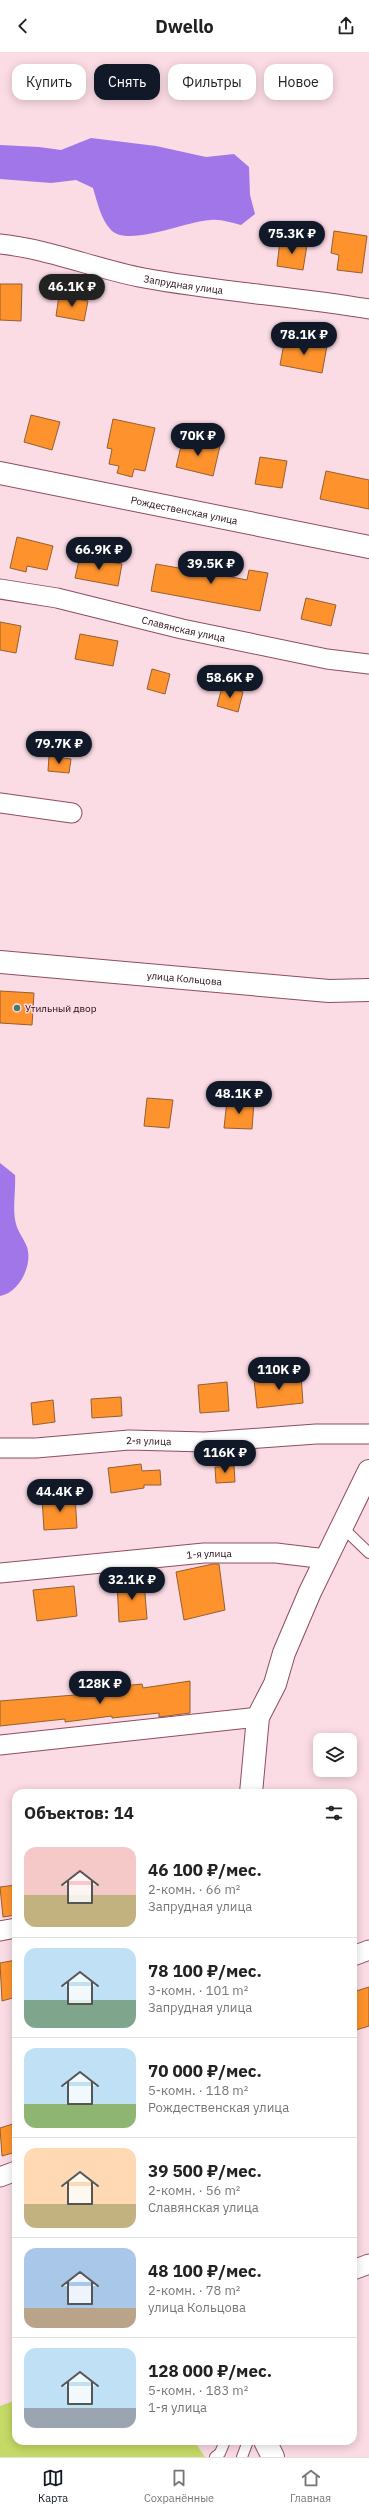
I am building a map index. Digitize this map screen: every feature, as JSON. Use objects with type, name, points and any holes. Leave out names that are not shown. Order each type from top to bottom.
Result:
[{"type":"street","name":"Запрудная улица","points":[[0,244],[26,247],[144,278],[257,295],[314,299],[369,309]]},
{"type":"street","name":"Рождественская улица","points":[[0,473],[369,547]]},
{"type":"street","name":"Славянская улица","points":[[0,589],[57,598],[182,629],[327,659],[369,664]]},
{"type":"street","points":[[0,803],[72,813]]},
{"type":"street","name":"улица Кольцова","points":[[0,962],[329,991],[369,990]]},
{"type":"street","name":"2-я улица","points":[[0,1448],[36,1448],[129,1440],[205,1442],[346,1433],[369,1434]]},
{"type":"street","points":[[252,1789],[258,1717],[274,1684],[284,1653],[326,1559],[369,1471]]},
{"type":"street","name":"1-я улица","points":[[0,1573],[204,1553],[276,1553],[326,1559]]},
{"type":"street","points":[[0,1745],[258,1717]]},
{"type":"street","points":[[0,1931],[12,1929]]},
{"type":"street","points":[[357,1954],[369,1950]]},
{"type":"street","points":[[0,2177],[12,2173]]},
{"type":"street","points":[[357,2268],[369,2264]]},
{"type":"street","points":[[267,2445],[273,2457]]},
{"type":"lane","points":[[342,1527],[369,1553]]},
{"type":"lane","points":[[215,2457],[220,2453],[223,2445]]},
{"type":"lane","points":[[242,2457],[246,2445]]},
{"type":"green space","points":[[12,2402],[12,2445],[197,2445],[205,2457],[0,2457],[0,2406]]},
{"type":"shaded area","points":[[91,138],[156,146],[206,157],[234,154],[249,167],[250,195],[255,214],[241,225],[211,220],[201,221],[144,235],[119,235],[111,230],[105,221],[93,188],[76,180],[51,183],[0,179],[0,145],[61,150]]},
{"type":"shaded area","points":[[0,1163],[15,1175],[15,1218],[18,1230],[27,1247],[28,1262],[23,1277],[18,1284],[7,1294],[0,1296]]},
{"type":"building","points":[[334,231],[367,236],[362,273],[337,270],[339,255],[331,253]]},
{"type":"building","points":[[280,241],[307,245],[303,270],[277,266]]},
{"type":"building","points":[[0,284],[22,284],[21,321],[0,320]]},
{"type":"building","points":[[59,296],[88,301],[84,321],[56,316]]},
{"type":"building","points":[[285,338],[327,346],[322,373],[280,365]]},
{"type":"building","points":[[31,415],[60,422],[52,450],[24,442]]},
{"type":"building","points":[[113,419],[155,428],[145,471],[134,469],[132,477],[117,473],[119,466],[109,464],[112,449],[107,448]]},
{"type":"building","points":[[183,438],[220,446],[213,476],[176,467]]},
{"type":"building","points":[[260,457],[287,461],[282,488],[255,484]]},
{"type":"building","points":[[326,471],[369,480],[369,509],[320,499]]},
{"type":"building","points":[[17,537],[53,546],[47,570],[27,566],[26,572],[10,568]]},
{"type":"building","points":[[80,556],[122,564],[118,586],[75,578]]},
{"type":"building","points":[[192,559],[213,563],[211,573],[247,580],[249,570],[268,573],[260,611],[151,591],[156,564],[190,570]]},
{"type":"building","points":[[306,598],[336,605],[331,626],[301,619]]},
{"type":"building","points":[[0,622],[21,626],[16,653],[0,650]]},
{"type":"building","points":[[80,634],[118,641],[113,666],[75,659]]},
{"type":"building","points":[[152,669],[170,674],[165,694],[147,689]]},
{"type":"building","points":[[222,687],[243,692],[238,712],[217,706]]},
{"type":"building","points":[[49,756],[71,759],[69,773],[48,771]]},
{"type":"building","name":"Утильный двор","points":[[0,991],[34,993],[32,1025],[0,1023]]},
{"type":"building","points":[[147,1098],[173,1100],[169,1128],[144,1126]]},
{"type":"building","points":[[227,1100],[254,1102],[252,1129],[224,1128]]},
{"type":"building","points":[[301,1375],[303,1403],[257,1408],[254,1379]]},
{"type":"building","points":[[227,1382],[229,1411],[200,1413],[198,1385]]},
{"type":"building","points":[[121,1397],[122,1416],[92,1418],[91,1399]]},
{"type":"building","points":[[53,1400],[55,1422],[33,1425],[31,1403]]},
{"type":"building","points":[[141,1464],[142,1471],[160,1470],[161,1485],[144,1485],[144,1488],[111,1493],[108,1468]]},
{"type":"building","points":[[234,1466],[235,1482],[216,1483],[215,1467]]},
{"type":"building","points":[[75,1496],[77,1528],[44,1530],[42,1498]]},
{"type":"building","points":[[219,1564],[225,1610],[184,1620],[176,1572]]},
{"type":"building","points":[[144,1581],[147,1619],[119,1622],[117,1583]]},
{"type":"building","points":[[74,1586],[77,1616],[37,1621],[33,1590]]},
{"type":"building","points":[[190,1681],[190,1713],[159,1717],[159,1713],[112,1718],[112,1716],[65,1722],[65,1719],[0,1726],[0,1701],[112,1692],[112,1687],[142,1684],[143,1688]]},
{"type":"building","points":[[12,1886],[12,1916],[3,1917],[0,1887]]},
{"type":"building","points":[[12,1961],[12,1998],[2,2001],[0,1963]]},
{"type":"building","points":[[369,1987],[369,2026],[357,2030],[357,1991]]},
{"type":"building","points":[[12,2124],[12,2153],[2,2156],[0,2128]]},
{"type":"place","name":"Утильный двор","points":[[17,1008]]}]
